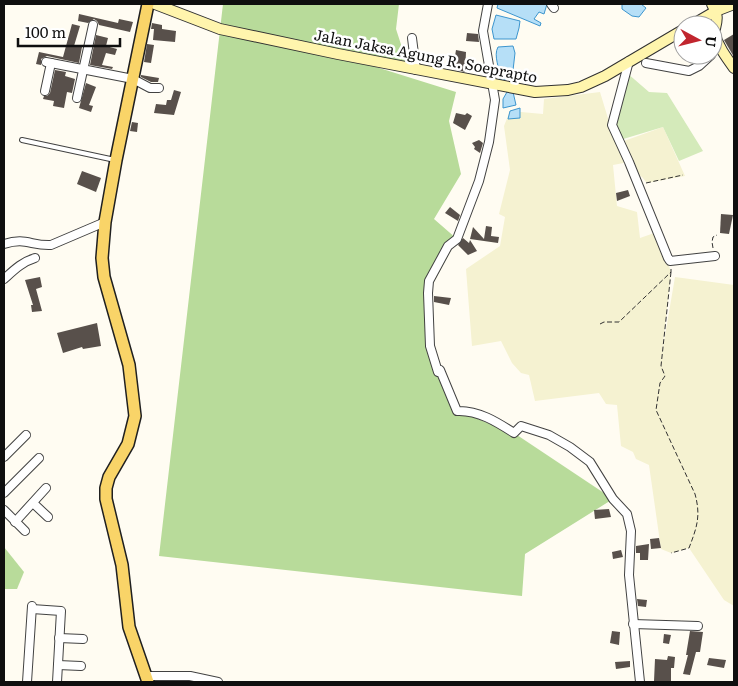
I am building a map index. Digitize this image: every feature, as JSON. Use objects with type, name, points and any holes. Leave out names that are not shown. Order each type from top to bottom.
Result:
[{"type":"main road","points":[[146,679],[129,627],[122,565],[106,499],[109,477],[128,444],[135,416],[129,365],[102,267],[105,222],[148,4]]},
{"type":"street","name":"Jalan Jaksa Agung R. Soeprapto","points":[[155,4],[220,29],[416,70],[535,92],[568,90],[581,87],[599,79],[673,36]]},
{"type":"street","points":[[488,4],[483,31],[493,85],[495,112],[490,142],[479,181],[457,239],[448,246],[429,281],[430,346],[438,372],[440,370],[457,411],[467,410],[495,421],[514,433],[521,426],[549,435],[570,447],[590,462],[614,499],[627,514],[631,531],[629,575],[640,682]]},
{"type":"street","points":[[704,15],[714,7],[734,4]]},
{"type":"street","points":[[77,98],[93,24]]},
{"type":"street","points":[[412,38],[416,70]]},
{"type":"street","points":[[723,59],[734,68]]},
{"type":"street","points":[[629,60],[612,125],[670,261],[715,256]]},
{"type":"street","points":[[45,91],[48,63],[133,79],[150,88],[160,88]]},
{"type":"street","points":[[646,63],[689,71],[700,65]]},
{"type":"street","points":[[4,244],[21,240],[44,246],[51,245],[105,222]]},
{"type":"street","points":[[4,279],[17,267],[35,258]]},
{"type":"street","points":[[4,457],[26,435]]},
{"type":"street","points":[[4,493],[39,458]]},
{"type":"street","points":[[15,522],[46,488]]},
{"type":"street","points":[[33,502],[48,518]]},
{"type":"street","points":[[4,510],[25,531]]},
{"type":"street","points":[[27,682],[32,607],[60,611],[57,682]]},
{"type":"street","points":[[633,624],[698,626]]},
{"type":"street","points":[[60,638],[83,639]]},
{"type":"street","points":[[58,665],[81,666]]},
{"type":"street","points":[[146,679],[190,676],[218,682]]},
{"type":"lane","points":[[22,140],[116,160]]},
{"type":"path","points":[[640,188],[648,182],[683,175]]},
{"type":"path","points":[[715,256],[712,242],[713,237],[716,235]]},
{"type":"path","points":[[670,261],[671,272],[661,366],[665,376],[660,383],[656,410],[695,494],[699,518],[689,548],[672,553]]},
{"type":"path","points":[[600,324],[604,322],[619,322],[671,272]]},
{"type":"shaded area","points":[[600,92],[610,125],[629,162],[613,165],[617,206],[637,212],[640,238],[657,232],[671,272],[662,353],[675,277],[734,285],[734,606],[724,600],[689,548],[671,553],[661,549],[649,465],[636,459],[633,452],[621,446],[617,405],[606,404],[599,393],[535,401],[529,375],[521,373],[512,363],[501,341],[472,346],[466,269],[500,246],[505,217],[499,214],[510,170],[504,126],[510,111],[543,114],[544,99]]},
{"type":"shaded area","points":[[663,127],[685,176],[647,183],[639,175],[624,141]]},
{"type":"green space","points":[[223,4],[399,4],[396,29],[407,63],[344,57],[456,92],[449,121],[461,174],[434,219],[457,239],[428,293],[430,346],[457,411],[514,433],[613,499],[525,554],[522,596],[159,556]]},
{"type":"green space","points":[[627,73],[649,92],[667,93],[703,151],[679,161],[663,127],[620,140],[614,126]]},
{"type":"green space","points":[[4,547],[24,572],[17,589],[4,589]]},
{"type":"water","points":[[498,4],[547,4],[544,14],[539,12],[534,19],[541,23],[540,26],[497,8]]},
{"type":"water","points":[[622,4],[641,4],[646,8],[639,17],[632,16],[622,9]]},
{"type":"water","points":[[496,15],[520,21],[516,39],[494,39],[492,29]]},
{"type":"water","points":[[513,46],[515,53],[512,79],[500,79],[496,58],[498,47]]},
{"type":"water","points":[[507,92],[513,92],[516,105],[503,108],[503,99]]},
{"type":"water","points":[[520,108],[520,118],[508,119],[510,111]]},
{"type":"building","points":[[79,14],[118,23],[119,19],[133,22],[130,32],[99,25],[94,19],[88,23],[78,21]]},
{"type":"building","points":[[152,23],[162,25],[162,29],[176,31],[175,42],[153,40],[154,29],[151,29]]},
{"type":"building","points":[[72,24],[80,26],[74,46],[82,47],[79,63],[47,56],[41,59],[41,65],[36,64],[39,52],[63,57]]},
{"type":"building","points":[[467,33],[478,34],[479,42],[466,41]]},
{"type":"building","points":[[734,34],[734,57],[724,40]]},
{"type":"building","points":[[96,35],[108,38],[106,46],[117,49],[115,55],[106,53],[102,65],[113,67],[112,69],[90,65]]},
{"type":"building","points":[[147,44],[154,45],[151,63],[144,62]]},
{"type":"building","points":[[456,50],[466,52],[465,72],[453,69]]},
{"type":"building","points":[[55,70],[66,72],[65,76],[75,79],[72,93],[67,92],[64,108],[53,106],[54,101],[43,99],[44,96],[50,93]]},
{"type":"building","points":[[141,75],[159,78],[158,82],[151,82],[141,77]]},
{"type":"building","points":[[86,83],[96,87],[89,105],[93,106],[91,112],[79,108]]},
{"type":"building","points":[[174,90],[181,92],[174,115],[154,113],[156,104],[166,105],[167,100],[171,100]]},
{"type":"building","points":[[456,113],[465,115],[467,113],[472,116],[465,130],[453,123]]},
{"type":"building","points":[[132,122],[138,123],[137,132],[130,131]]},
{"type":"building","points":[[479,140],[483,143],[480,153],[474,149],[475,147],[472,143]]},
{"type":"building","points":[[82,171],[101,178],[96,192],[77,184]]},
{"type":"building","points":[[628,190],[630,196],[617,201],[616,193]]},
{"type":"building","points":[[450,207],[460,215],[458,221],[445,213]]},
{"type":"building","points":[[721,214],[733,215],[729,234],[720,233]]},
{"type":"building","points":[[486,226],[492,227],[491,236],[499,237],[498,243],[470,239],[473,227],[484,239]]},
{"type":"building","points":[[463,238],[469,243],[470,240],[477,251],[468,255],[458,245]]},
{"type":"building","points":[[40,277],[42,287],[36,289],[42,311],[32,312],[31,305],[33,305],[25,280]]},
{"type":"building","points":[[434,296],[451,298],[449,305],[434,302]]},
{"type":"building","points":[[97,323],[101,346],[83,349],[82,347],[63,353],[57,333]]},
{"type":"building","points":[[609,509],[611,517],[595,519],[594,510]]},
{"type":"building","points":[[659,538],[661,548],[651,549],[650,539]]},
{"type":"building","points":[[649,544],[648,560],[640,560],[640,553],[636,553],[636,546]]},
{"type":"building","points":[[621,550],[623,557],[613,559],[612,552]]},
{"type":"building","points":[[637,599],[647,600],[646,607],[638,606]]},
{"type":"building","points":[[612,631],[620,632],[619,645],[610,643]]},
{"type":"building","points":[[690,631],[703,632],[700,652],[696,652],[690,675],[683,674],[688,655],[686,655]]},
{"type":"building","points":[[664,634],[671,635],[669,644],[663,643]]},
{"type":"building","points":[[668,656],[675,657],[674,668],[671,668],[671,682],[654,681],[655,659],[667,660]]},
{"type":"building","points":[[709,658],[726,660],[724,668],[707,665]]},
{"type":"building","points":[[630,661],[630,667],[616,669],[615,662]]}]
